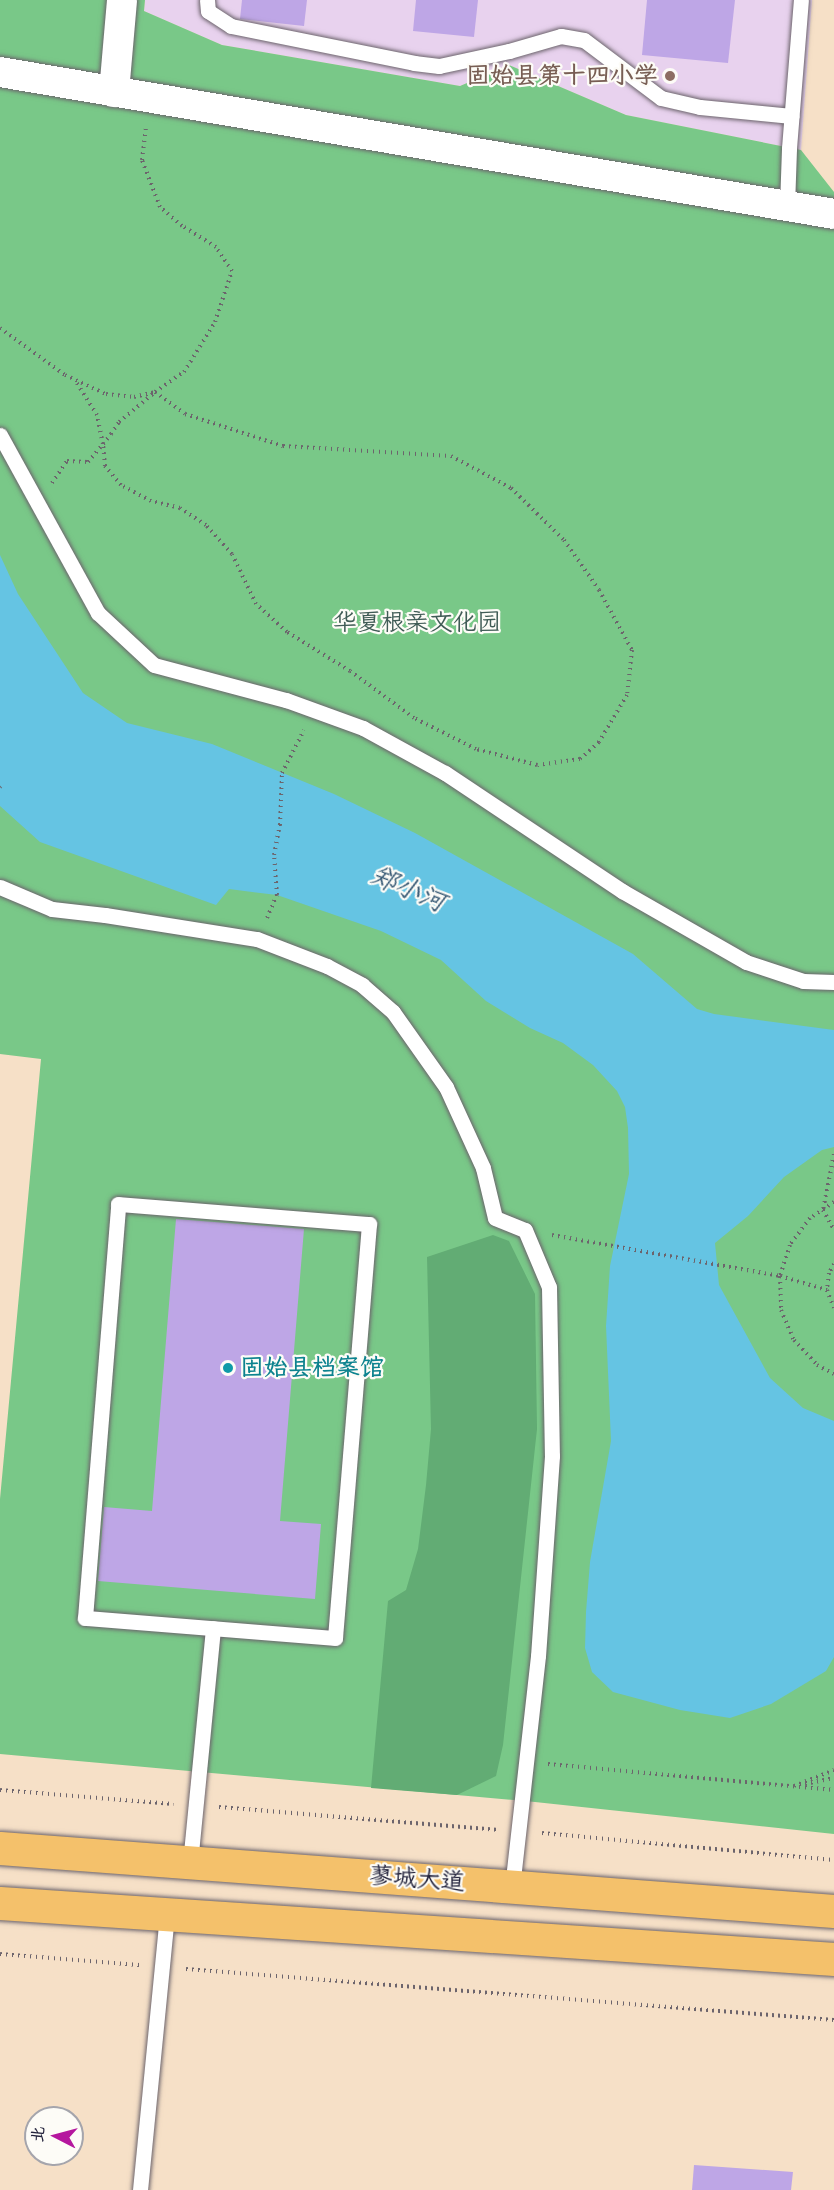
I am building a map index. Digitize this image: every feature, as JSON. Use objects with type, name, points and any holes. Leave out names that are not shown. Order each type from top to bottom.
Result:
[{"type":"main road","name":"蓼城大道","points":[[0,1848],[834,1911]]},
{"type":"main road","points":[[0,1903],[834,1959]]},
{"type":"street","points":[[114,92],[122,0]]},
{"type":"street","points":[[0,72],[834,214]]},
{"type":"lane","points":[[207,0],[208,11],[231,26],[439,66],[509,51],[561,36],[584,40],[661,98],[700,108],[792,116]]},
{"type":"lane","points":[[787,206],[801,0]]},
{"type":"lane","points":[[0,435],[98,613],[154,665],[286,700],[363,728],[445,772],[622,891],[746,962],[803,981],[834,982]]},
{"type":"lane","points":[[0,887],[52,909],[257,939],[327,966],[362,985],[393,1012],[446,1088],[483,1168],[495,1218],[525,1230],[549,1287],[552,1456],[538,1656],[512,1886]]},
{"type":"lane","points":[[118,1204],[369,1224],[335,1638],[213,1628],[85,1618],[118,1204]]},
{"type":"lane","points":[[190,1863],[213,1628]]},
{"type":"lane","points":[[140,2190],[167,1916]]},
{"type":"path","points":[[40,508],[58,471],[67,462],[88,462],[119,422],[155,392],[184,372],[215,322],[232,271],[216,247],[182,226],[160,207],[142,160],[149,98]]},
{"type":"path","points":[[0,328],[75,380],[106,394],[134,397],[155,392],[185,414],[283,446],[451,456],[511,488],[564,540],[599,590],[632,650],[627,695],[600,742],[580,759],[537,765],[476,749],[414,718],[350,671],[287,632],[256,604],[232,554],[206,525],[180,508],[151,501],[120,485],[105,466],[98,415],[75,380]]},
{"type":"path","points":[[267,917],[277,895],[274,855],[280,825],[282,773],[314,710]]},
{"type":"path","points":[[834,1154],[823,1210],[834,1230]]},
{"type":"path","points":[[834,1202],[810,1218],[790,1245],[780,1276],[782,1310],[794,1340],[817,1365],[834,1374]]},
{"type":"path","points":[[573,1239],[780,1276],[827,1290]]},
{"type":"path","points":[[834,1264],[829,1273],[827,1290],[834,1308]]},
{"type":"path","points":[[526,1762],[834,1790]]},
{"type":"path","points":[[794,1786],[834,1770]]},
{"type":"path","points":[[794,1786],[834,1778]]},
{"type":"path","points":[[0,1790],[519,1831],[834,1860]]},
{"type":"path","points":[[0,1954],[834,2020]]},
{"type":"shaded area","name":"固始县第十四小学","points":[[145,0],[812,0],[801,150],[626,115],[509,65],[460,86],[222,45],[144,11]]},
{"type":"green space","name":"华夏根亲文化园","points":[[0,0],[145,0],[144,11],[222,45],[460,86],[509,65],[626,115],[801,150],[834,192],[834,1834],[535,1802],[0,1754],[0,1499],[41,1059],[0,1054]]},
{"type":"green space","points":[[493,1235],[509,1241],[535,1294],[537,1429],[503,1745],[496,1776],[457,1795],[371,1788],[388,1601],[406,1590],[418,1549],[426,1485],[431,1429],[427,1257]]},
{"type":"water","name":"郑小河","points":[[0,555],[18,594],[83,693],[127,723],[212,744],[334,794],[415,833],[633,954],[697,1009],[714,1014],[834,1030],[834,1147],[822,1150],[784,1177],[748,1216],[715,1243],[719,1285],[770,1378],[803,1408],[834,1421],[834,1657],[826,1671],[771,1704],[730,1718],[680,1710],[613,1692],[592,1672],[585,1648],[590,1562],[611,1441],[606,1326],[610,1266],[629,1174],[625,1107],[617,1091],[593,1065],[563,1043],[530,1028],[486,1001],[441,960],[381,931],[277,895],[229,889],[216,905],[40,842],[0,806]]},
{"type":"building","points":[[242,0],[307,0],[304,26],[240,19]]},
{"type":"building","points":[[416,0],[478,0],[474,37],[413,31]]},
{"type":"building","points":[[647,0],[735,0],[728,63],[642,55]]},
{"type":"building","name":"固始县档案馆","points":[[176,1219],[304,1229],[280,1521],[321,1524],[315,1599],[98,1581],[104,1507],[152,1511]]},
{"type":"building","points":[[694,2165],[793,2172],[791,2190],[692,2190]]},
{"type":"place","name":"固始县第十四小学","points":[[670,76]]},
{"type":"place","name":"固始县档案馆","points":[[228,1368]]}]
